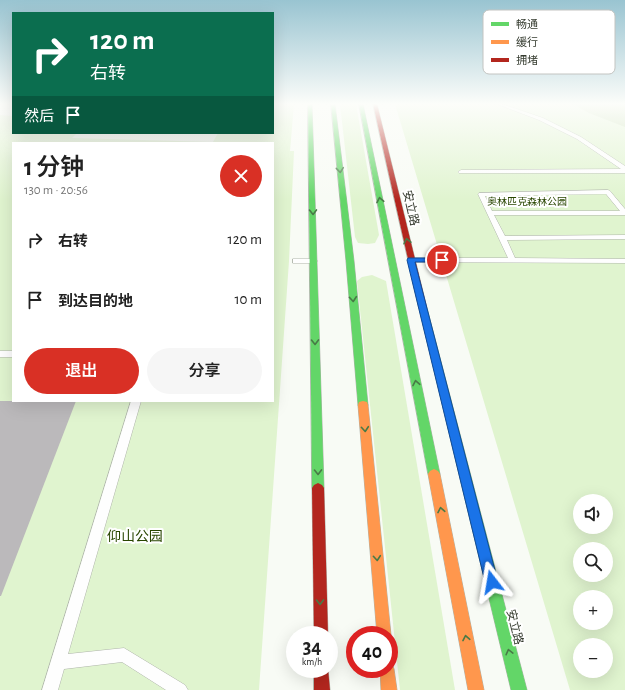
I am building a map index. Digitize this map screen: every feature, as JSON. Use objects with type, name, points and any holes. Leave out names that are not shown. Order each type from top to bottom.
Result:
[{"type":"street","points":[[311,136],[321,626]]},
{"type":"street","points":[[336,136],[350,261],[383,626]]},
{"type":"street","points":[[367,136],[476,690]]},
{"type":"street","name":"安立路","points":[[382,136],[411,260],[519,690]]},
{"type":"street","points":[[321,678],[322,690]]},
{"type":"street","points":[[388,678],[389,690]]},
{"type":"lane","points":[[575,136],[625,170]]},
{"type":"lane","points":[[460,172],[625,170]]},
{"type":"lane","points":[[513,260],[481,194],[608,192],[625,213]]},
{"type":"lane","points":[[491,213],[625,213]]},
{"type":"lane","points":[[502,238],[625,237]]},
{"type":"lane","points":[[411,260],[625,262]]},
{"type":"lane","points":[[296,261],[314,261]]},
{"type":"lane","points":[[0,354],[12,354]]},
{"type":"lane","points":[[50,690],[136,402]]},
{"type":"lane","points":[[58,662],[124,655],[180,690]]},
{"type":"green space","name":"仰山公园","points":[[0,136],[74,136],[72,138],[213,142],[216,136],[291,136],[290,151],[294,151],[289,261],[259,690],[0,690]]},
{"type":"green space","points":[[344,136],[362,136],[379,235],[375,243],[368,244],[358,243],[355,237]]},
{"type":"green space","name":"奥林匹克森林公园","points":[[405,136],[625,136],[625,690],[570,690]]},
{"type":"green space","points":[[372,275],[386,281],[455,690],[400,690],[398,671],[398,626],[393,626],[357,281],[362,277]]},
{"type":"building","points":[[0,401],[76,402],[1,596]]},
{"type":"traffic: fast","points":[[311,136],[318,488]]},
{"type":"traffic: fast","points":[[336,136],[363,405]]},
{"type":"traffic: fast","points":[[367,136],[434,474]]},
{"type":"traffic: fast","points":[[423,308],[519,690]]},
{"type":"traffic: slow","points":[[363,405],[383,626]]},
{"type":"traffic: slow","points":[[434,474],[476,690]]},
{"type":"traffic: slow","points":[[388,678],[389,690]]},
{"type":"traffic: jam","points":[[383,136],[423,308]]},
{"type":"traffic: jam","points":[[318,488],[321,626]]},
{"type":"traffic: jam","points":[[321,678],[322,690]]},
{"type":"route","points":[[442,260],[411,260],[492,582]]}]
